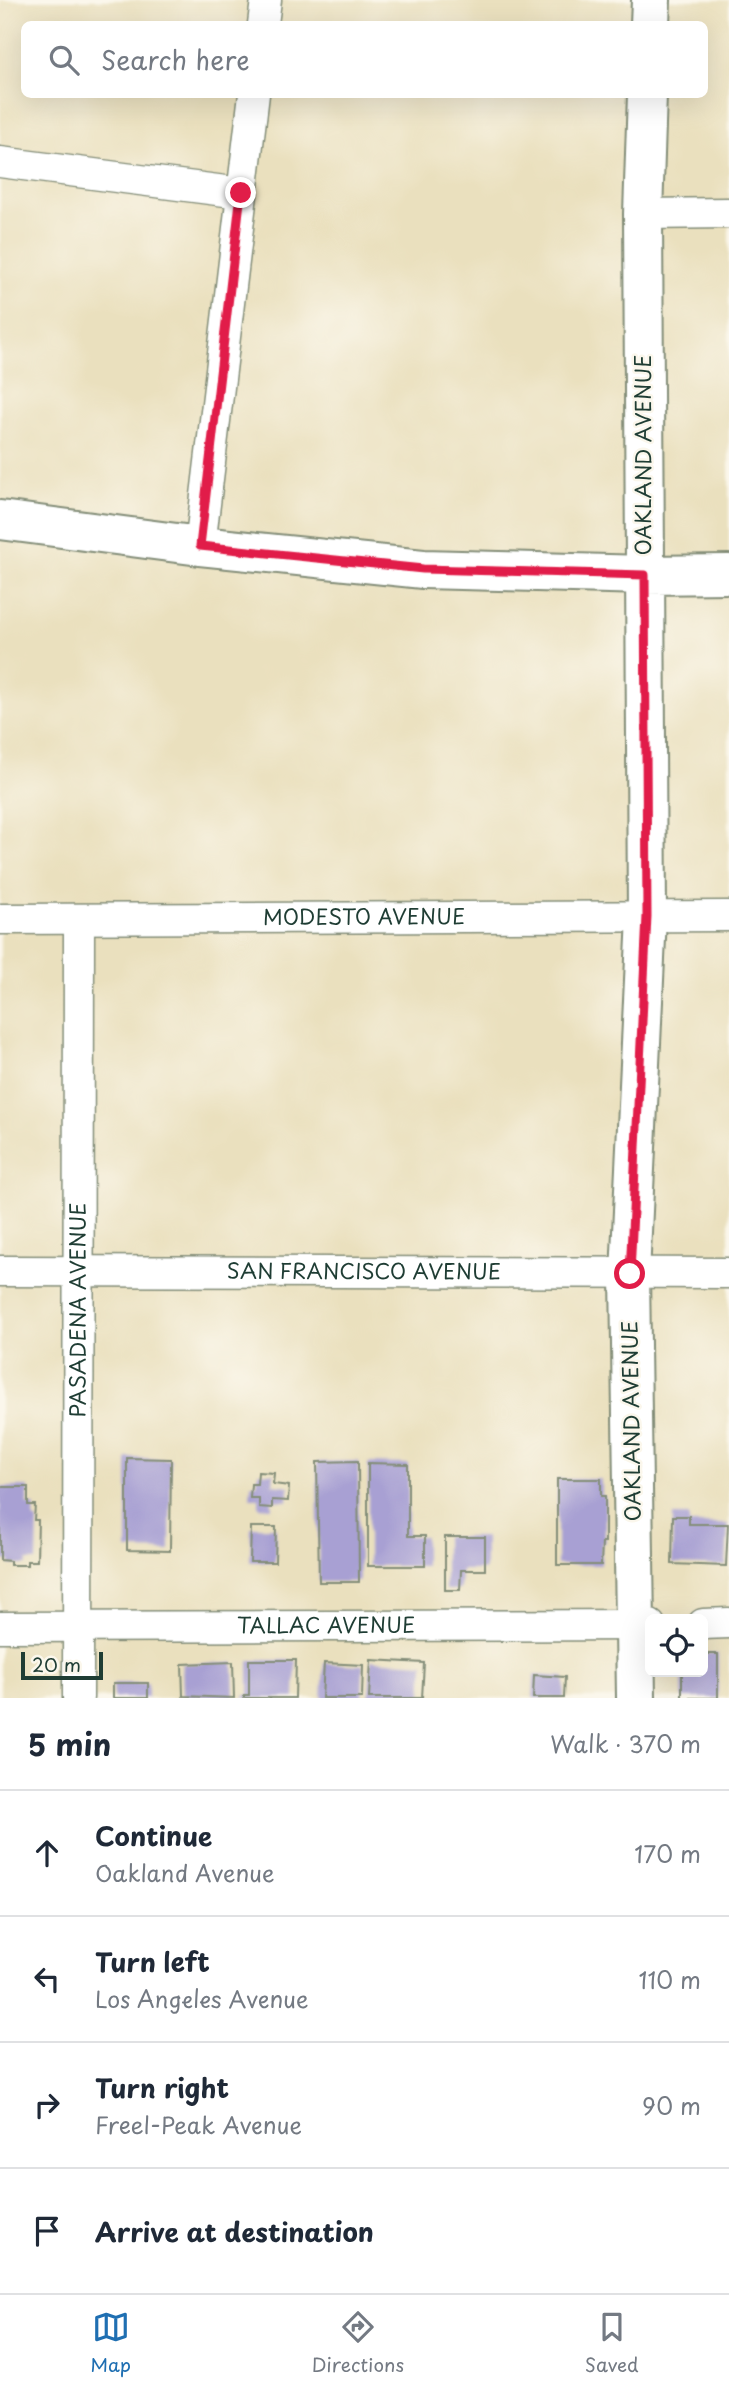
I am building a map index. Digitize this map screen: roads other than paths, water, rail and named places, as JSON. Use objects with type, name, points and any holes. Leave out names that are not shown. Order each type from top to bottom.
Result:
[{"type":"street","points":[[263,21],[266,0]]},
{"type":"street","points":[[650,21],[652,0]]},
{"type":"street","points":[[200,546],[253,98]]},
{"type":"street","name":"OAKLAND AVENUE","points":[[636,1698],[643,1625],[630,1274],[647,916],[643,214],[647,98]]},
{"type":"street","points":[[0,162],[241,193]]},
{"type":"street","points":[[643,214],[729,213]]},
{"type":"street","points":[[0,520],[200,546],[423,569],[645,575],[729,574]]},
{"type":"street","name":"MODESTO AVENUE","points":[[0,919],[729,916]]},
{"type":"street","name":"PASADENA AVENUE","points":[[78,1698],[79,920]]},
{"type":"street","name":"SAN FRANCISCO AVENUE","points":[[0,1270],[729,1273]]},
{"type":"street","points":[[708,1624],[729,1623]]},
{"type":"street","name":"TALLAC AVENUE","points":[[0,1627],[643,1625]]}]
